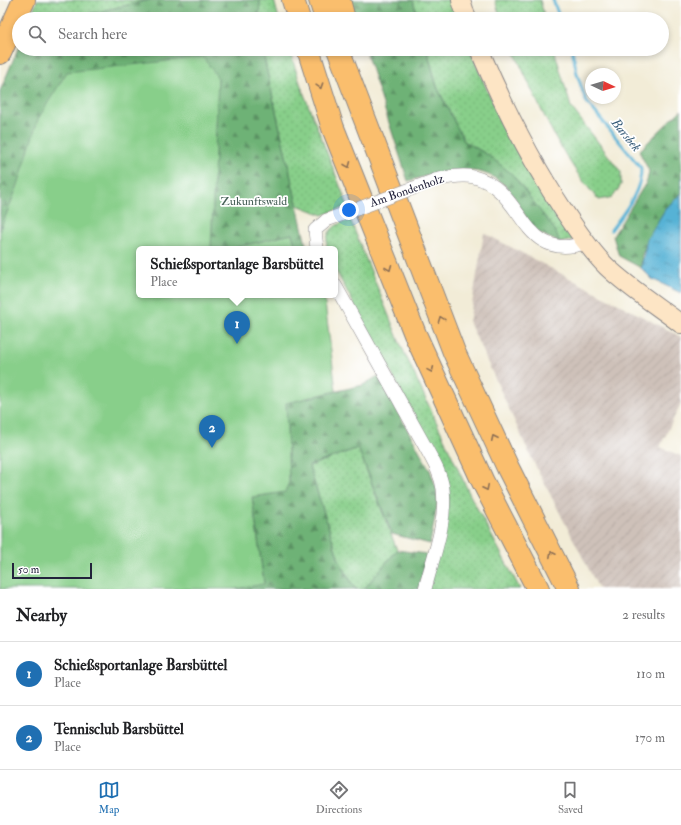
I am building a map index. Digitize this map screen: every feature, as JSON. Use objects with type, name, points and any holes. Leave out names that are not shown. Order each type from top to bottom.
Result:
[{"type":"highway","points":[[19,12],[24,0]]},
{"type":"highway","points":[[293,0],[297,12]]},
{"type":"highway","points":[[320,0],[324,12]]},
{"type":"highway","points":[[339,0],[342,12]]},
{"type":"highway","points":[[0,53],[12,26]]},
{"type":"highway","points":[[310,56],[333,128],[415,334],[516,550],[538,589]]},
{"type":"highway","points":[[341,56],[454,352],[508,468],[569,589]]},
{"type":"highway","points":[[353,56],[382,167]]},
{"type":"main road","points":[[461,0],[465,12]]},
{"type":"main road","points":[[482,56],[522,142],[550,191],[585,244],[618,276],[681,324]]},
{"type":"street","name":"Am Bondenholz","points":[[317,246],[315,230],[328,220],[435,180],[452,176],[473,177],[485,181],[498,189],[508,199],[534,235],[548,245],[566,248],[585,244]]},
{"type":"street","points":[[338,290],[426,448],[437,469],[443,488],[444,513],[425,589]]},
{"type":"shaded area","points":[[484,233],[681,337],[681,403],[660,447],[681,456],[681,589],[599,589],[532,459],[469,322]]},
{"type":"green space","points":[[37,0],[150,0],[97,12],[33,12]]},
{"type":"green space","points":[[150,0],[260,0],[259,12],[97,12]]},
{"type":"green space","points":[[260,0],[274,0],[277,12],[259,12]]},
{"type":"green space","points":[[351,0],[413,0],[416,12],[354,12]]},
{"type":"green space","points":[[413,0],[452,0],[456,12],[416,12]]},
{"type":"green space","points":[[495,0],[540,0],[543,12],[499,12]]},
{"type":"green space","name":"Zukunftswald","points":[[15,56],[264,56],[306,246],[295,246],[292,234],[242,246],[211,246],[218,78],[18,185],[0,230],[0,91]]},
{"type":"green space","points":[[264,56],[291,56],[302,89],[348,206],[323,215],[297,205]]},
{"type":"green space","points":[[367,56],[429,56],[437,87],[464,141],[488,155],[512,174],[555,230],[560,243],[538,232],[527,219],[512,194],[502,183],[490,175],[477,171],[450,171],[408,181]]},
{"type":"green space","points":[[429,56],[473,56],[487,90],[516,149],[572,234],[572,240],[560,243],[488,155],[464,141],[437,87]]},
{"type":"green space","points":[[516,56],[556,56],[571,107],[621,172],[621,185],[613,197],[599,200],[585,184],[572,166],[540,108]]},
{"type":"green space","points":[[203,57],[218,78],[211,246],[136,246],[136,298],[324,298],[336,391],[286,403],[289,482],[285,492],[252,497],[264,584],[236,589],[0,589],[0,230],[18,185],[38,119],[67,72]]},
{"type":"green space","points":[[681,110],[681,194],[666,208],[642,254],[641,268],[619,256],[613,236],[647,181],[649,171],[639,151]]},
{"type":"green space","points":[[350,219],[399,341],[470,495],[520,589],[428,589],[449,498],[446,474],[338,275],[338,246],[327,246],[327,242],[329,233],[339,224]]},
{"type":"green space","points":[[292,234],[295,246],[242,246]]},
{"type":"green space","points":[[378,376],[430,470],[437,490],[437,506],[430,544],[392,534],[358,448],[309,466],[339,560],[355,589],[236,589],[264,583],[252,497],[284,492],[289,482],[286,403],[363,385]]},
{"type":"green space","points":[[358,448],[397,550],[364,589],[355,589],[339,560],[309,466]]},
{"type":"green space","points":[[397,550],[427,554],[419,589],[364,589]]},
{"type":"water","points":[[681,194],[681,293],[652,279],[641,268],[647,239],[666,208]]},
{"type":"waterway","name":"Barsbek","points":[[553,0],[557,12]]},
{"type":"waterway","name":"Barsbek","points":[[573,56],[577,74],[586,101],[641,168],[639,185],[631,201],[611,230]]},
{"type":"place","name":"Schießsportanlage Barsbüttel","points":[[237,344]]},
{"type":"place","name":"Tennisclub Barsbüttel","points":[[212,448]]}]
